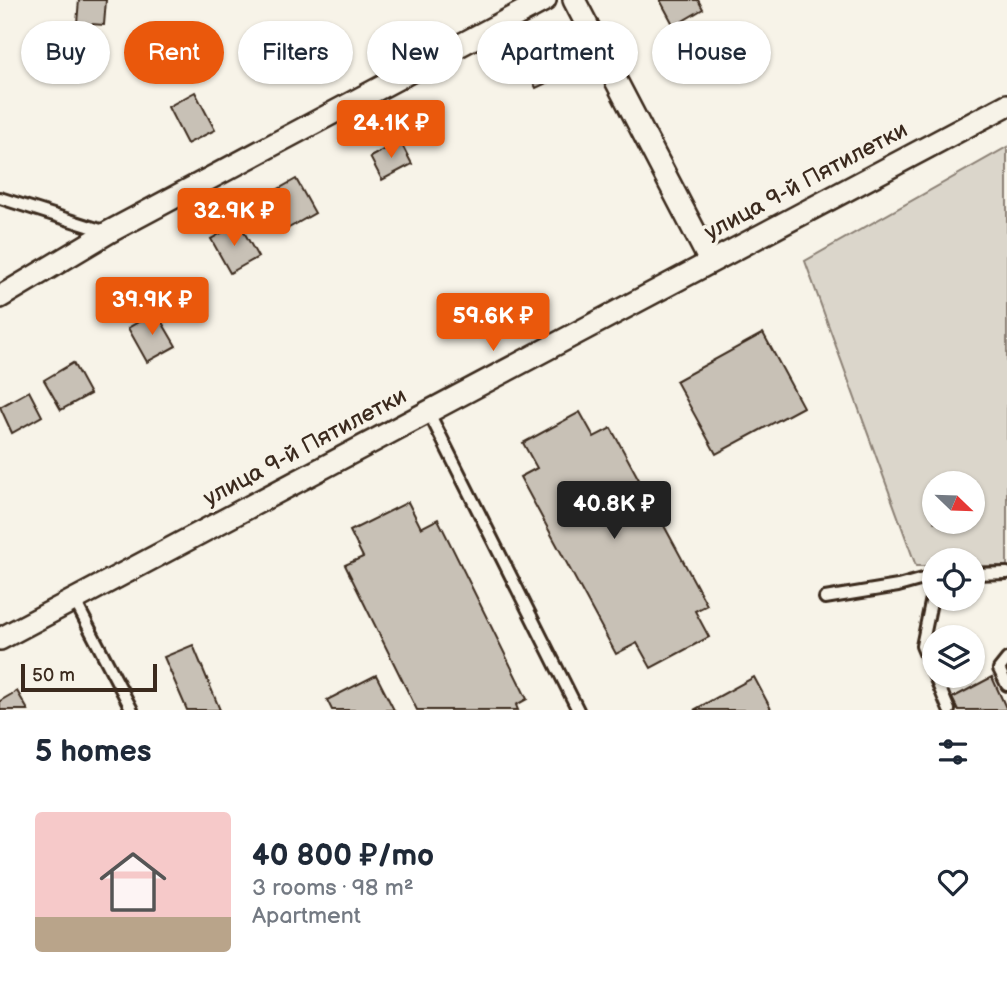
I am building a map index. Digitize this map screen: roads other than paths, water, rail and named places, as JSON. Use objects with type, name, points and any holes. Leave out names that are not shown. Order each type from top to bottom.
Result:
[{"type":"street","points":[[0,297],[109,232],[545,0]]},
{"type":"street","points":[[575,0],[710,261]]},
{"type":"street","name":"улица 9-й Пятилетки","points":[[0,639],[1007,105]]},
{"type":"lane","points":[[0,198],[109,232]]},
{"type":"lane","points":[[428,411],[578,710]]},
{"type":"lane","points":[[985,574],[1007,573]]},
{"type":"lane","points":[[825,598],[922,579]]},
{"type":"lane","points":[[75,601],[132,710]]},
{"type":"lane","points":[[929,611],[922,646],[949,710]]},
{"type":"lane","points":[[1007,660],[999,668],[1007,685]]}]
